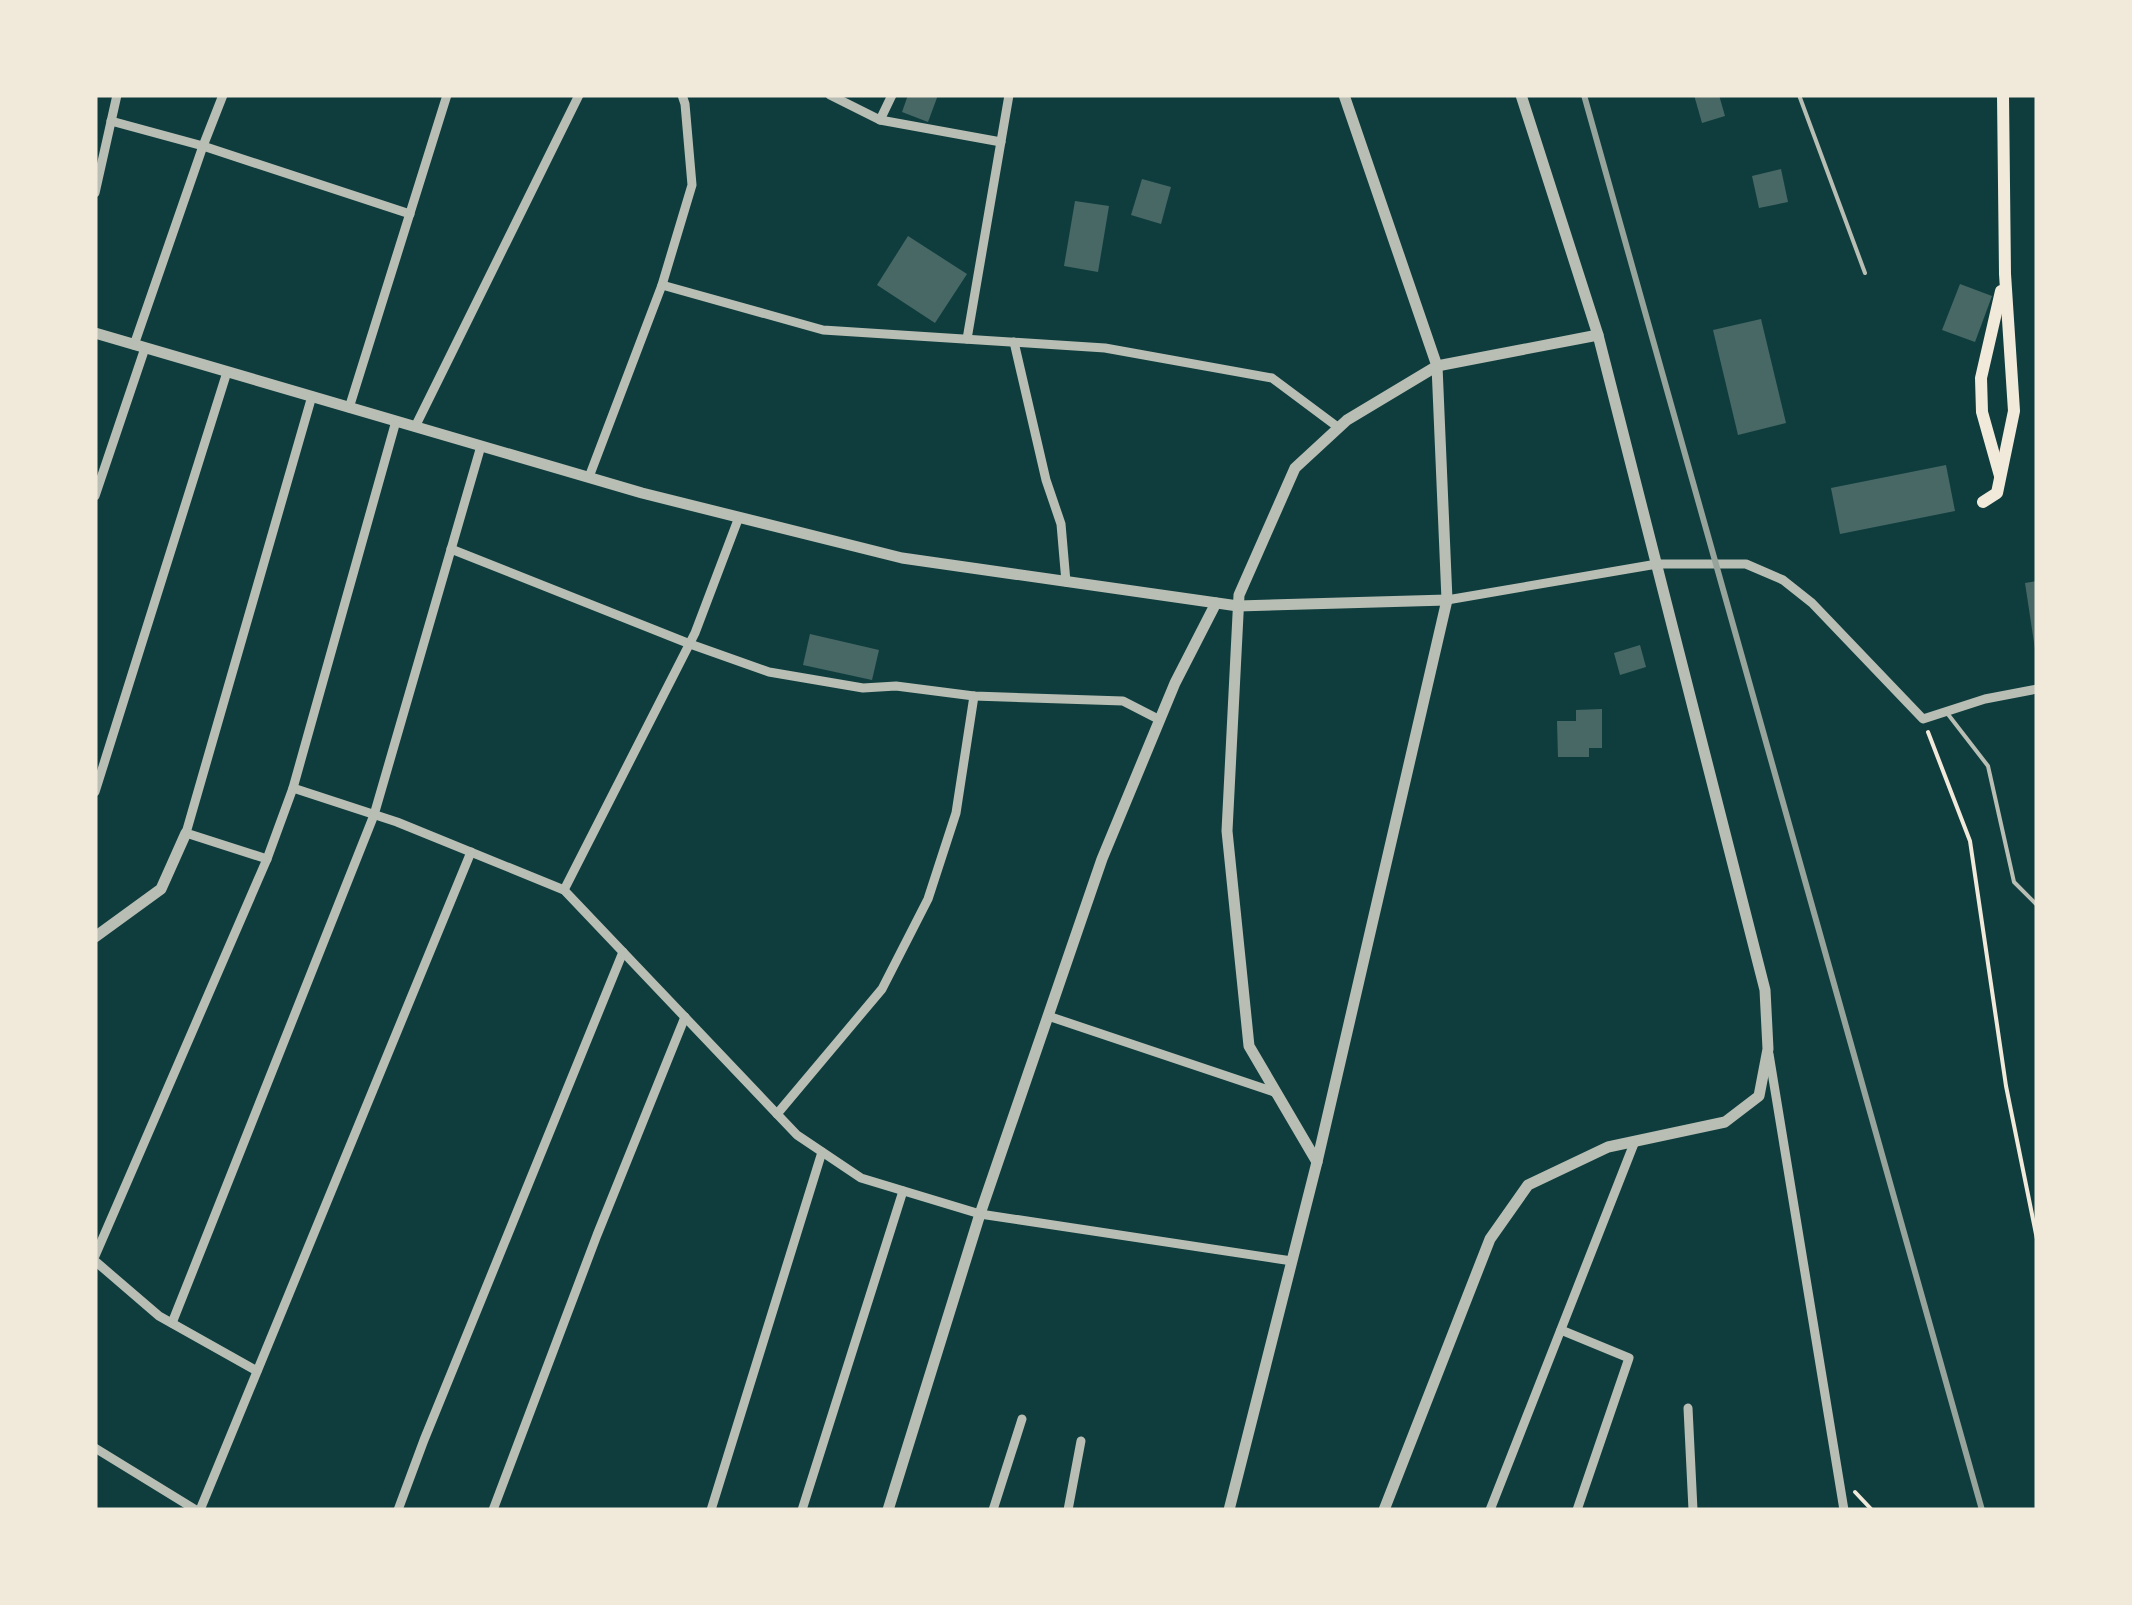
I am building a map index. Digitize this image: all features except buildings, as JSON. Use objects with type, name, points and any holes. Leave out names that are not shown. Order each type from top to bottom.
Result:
[{"type":"main road","points":[[1982,502],[1997,493],[2014,411],[2005,274],[2003,95]]},
{"type":"main road","points":[[2000,478],[1982,412],[1981,378],[2005,274]]},
{"type":"street","points":[[95,193],[117,95]]},
{"type":"street","points":[[95,496],[203,146],[223,95]]},
{"type":"street","points":[[350,408],[448,95]]},
{"type":"street","points":[[415,427],[579,95]]},
{"type":"street","points":[[589,478],[662,285],[692,185],[682,95]]},
{"type":"street","points":[[830,95],[880,120],[1001,142]]},
{"type":"street","points":[[880,120],[892,95]]},
{"type":"street","points":[[967,339],[1009,95]]},
{"type":"street","points":[[1229,1510],[1318,1162],[1447,600],[1437,366],[1344,95]]},
{"type":"street","points":[[1520,95],[1598,335],[1765,990],[1768,1049],[1844,1510]]},
{"type":"street","points":[[112,121],[203,146],[410,214]]},
{"type":"street","points":[[662,285],[822,330],[1105,348],[1272,378],[1339,428]]},
{"type":"street","points":[[95,334],[589,478],[902,558],[1238,606],[1447,600],[1657,564],[1746,564],[1782,580],[1812,603],[1923,719],[1985,699],[2037,689]]},
{"type":"street","points":[[1318,1162],[1249,1046],[1227,830],[1239,595],[1295,468],[1347,420],[1437,366],[1598,335]]},
{"type":"street","points":[[1014,342],[1046,480],[1061,524],[1066,582]]},
{"type":"street","points":[[95,792],[227,372]]},
{"type":"street","points":[[95,938],[161,889],[186,833],[312,396]]},
{"type":"street","points":[[257,1371],[159,1316],[95,1259],[294,788],[396,421]]},
{"type":"street","points":[[172,1322],[374,815],[481,446]]},
{"type":"street","points":[[564,890],[690,644],[739,517]]},
{"type":"street","points":[[451,549],[770,672],[863,688],[896,686],[974,696],[1123,701],[1160,720]]},
{"type":"street","points":[[888,1510],[980,1214],[1102,859],[1175,683],[1216,603]]},
{"type":"street","points":[[777,1114],[882,990],[928,899],[956,813],[974,696]]},
{"type":"street","points":[[294,788],[374,815],[564,890],[796,1135],[861,1178],[980,1214],[1292,1261]]},
{"type":"street","points":[[186,833],[267,859]]},
{"type":"street","points":[[95,1448],[198,1510],[471,852]]},
{"type":"street","points":[[398,1510],[624,952]]},
{"type":"street","points":[[1048,1016],[1277,1094]]},
{"type":"street","points":[[492,1510],[597,1234],[685,1018]]},
{"type":"street","points":[[1384,1510],[1490,1239],[1528,1186],[1608,1147],[1724,1122],[1759,1096],[1768,1049]]},
{"type":"street","points":[[1490,1510],[1635,1141]]},
{"type":"street","points":[[711,1510],[822,1152]]},
{"type":"street","points":[[802,1510],[902,1191]]},
{"type":"street","points":[[1561,1330],[1629,1358],[1576,1510]]},
{"type":"street","points":[[1688,1408],[1694,1510]]},
{"type":"street","points":[[993,1510],[1022,1419]]},
{"type":"street","points":[[1068,1510],[1081,1440]]},
{"type":"lane","points":[[1799,95],[1866,273]]},
{"type":"lane","points":[[1947,713],[1988,766],[2014,882],[2037,905]]},
{"type":"path","points":[[1923,719],[1970,841],[2006,1086],[2037,1239]]},
{"type":"railway","points":[[1584,95],[1982,1510]]}]
